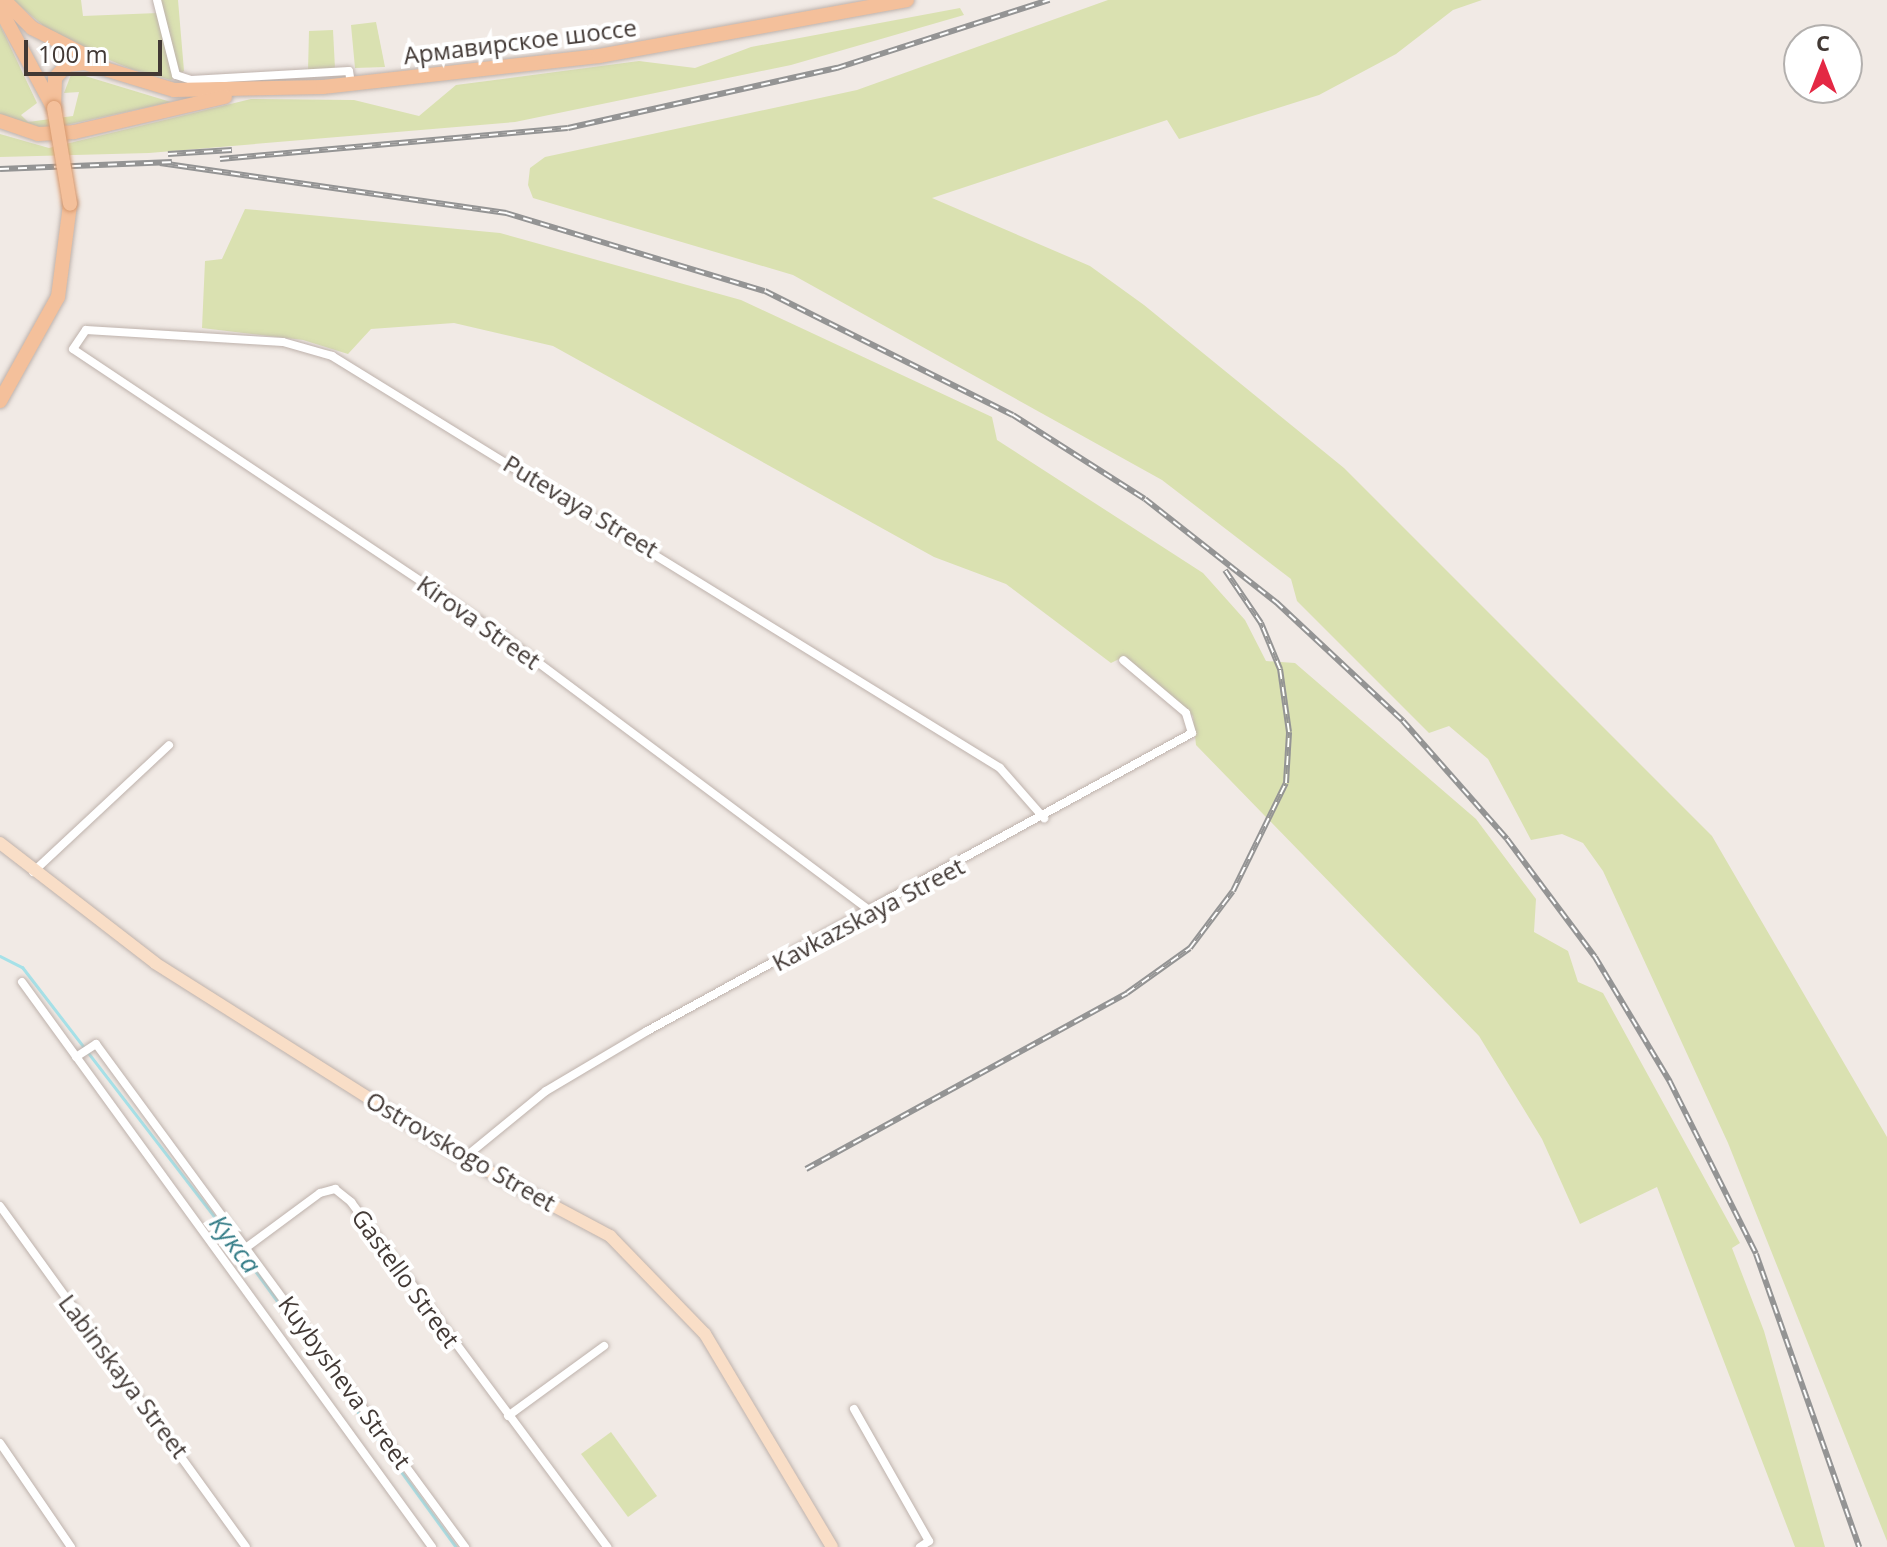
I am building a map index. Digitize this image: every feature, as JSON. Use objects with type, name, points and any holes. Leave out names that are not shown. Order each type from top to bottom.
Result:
[{"type":"main road","points":[[4,0],[51,40],[136,78]]},
{"type":"main road","name":"Армавирское шоссе","points":[[136,78],[174,90],[253,91],[351,84],[599,56],[849,5],[907,0]]},
{"type":"main road","points":[[0,9],[54,108]]},
{"type":"main road","points":[[0,401],[58,297],[70,204],[54,108],[55,78],[67,65],[136,78]]},
{"type":"main road","points":[[0,121],[38,134],[74,132],[253,91]]},
{"type":"street","points":[[157,0],[176,75],[191,80],[349,71],[351,84]]},
{"type":"street","name":"Putevaya Street","points":[[73,349],[86,330],[217,335],[332,356],[1000,768],[1044,818]]},
{"type":"street","name":"Kirova Street","points":[[73,349],[500,634],[873,913]]},
{"type":"street","name":"Kavkazskaya Street","points":[[464,1158],[558,1084],[873,913],[1192,733],[1186,713],[1123,660]]},
{"type":"street","points":[[33,872],[169,745]]},
{"type":"street","name":"Ostrovskogo Street","points":[[0,843],[33,872],[155,963],[464,1158],[610,1236],[682,1303],[832,1547]]},
{"type":"street","name":"Kuybysheva Street","points":[[22,982],[83,1052],[432,1547]]},
{"type":"street","name":"Kuybysheva Street","points":[[83,1052],[96,1044],[465,1547]]},
{"type":"street","name":"Gastello Street","points":[[247,1247],[335,1189],[607,1547]]},
{"type":"street","name":"Labinskaya Street","points":[[0,1206],[246,1547]]},
{"type":"street","points":[[508,1416],[604,1346]]},
{"type":"street","points":[[854,1409],[929,1541],[920,1547]]},
{"type":"street","points":[[0,1443],[71,1547]]},
{"type":"green space","points":[[13,0],[81,0],[83,16],[158,13],[157,0],[178,0],[184,71],[171,80],[131,69],[59,39]]},
{"type":"green space","points":[[1108,0],[1482,0],[1453,10],[1396,54],[1319,95],[1179,139],[1167,120],[932,198],[1090,266],[1144,305],[1344,468],[1712,836],[1887,1137],[1887,1541],[1728,1143],[1603,871],[1583,843],[1562,834],[1531,840],[1488,759],[1449,726],[1429,733],[1297,601],[1291,579],[1162,480],[793,275],[533,198],[528,185],[530,168],[545,157],[857,90]]},
{"type":"green space","points":[[960,8],[964,15],[791,65],[515,122],[149,153],[0,157],[0,134],[49,148],[251,99],[354,100],[419,116],[456,85],[639,61],[695,68],[751,47]]},
{"type":"green space","points":[[376,22],[385,67],[355,68],[351,25]]},
{"type":"green space","points":[[0,25],[37,103],[21,115],[28,122],[73,116],[79,92],[64,93],[72,72],[171,102],[43,130],[0,115]]},
{"type":"green space","points":[[333,30],[335,69],[308,71],[309,31]]},
{"type":"green space","points":[[245,209],[500,233],[741,300],[992,417],[997,440],[1203,573],[1245,620],[1266,661],[1295,663],[1476,819],[1536,899],[1534,932],[1568,951],[1578,982],[1603,993],[1740,1243],[1732,1248],[1764,1331],[1825,1547],[1795,1547],[1657,1187],[1580,1224],[1542,1139],[1479,1036],[1196,745],[1193,716],[1125,656],[1111,663],[1006,584],[934,557],[553,346],[454,323],[371,329],[348,354],[303,340],[202,328],[205,261],[222,259]]},
{"type":"green space","points":[[611,1432],[657,1496],[628,1517],[581,1454]]},
{"type":"waterway","name":"Кукса","points":[[0,956],[22,967],[240,1250],[456,1547]]},
{"type":"railway","points":[[220,159],[568,128],[837,68],[1049,0]]},
{"type":"railway","points":[[168,154],[232,150]]},
{"type":"railway","points":[[0,169],[172,162]]},
{"type":"railway","points":[[160,163],[506,213],[765,291],[1013,415],[1145,499],[1276,602],[1403,721],[1507,839],[1595,957],[1670,1082],[1756,1254],[1859,1547]]},
{"type":"railway","points":[[806,1169],[1127,993],[1190,948],[1233,891],[1286,783],[1289,732],[1280,669],[1261,623],[1225,570]]}]
